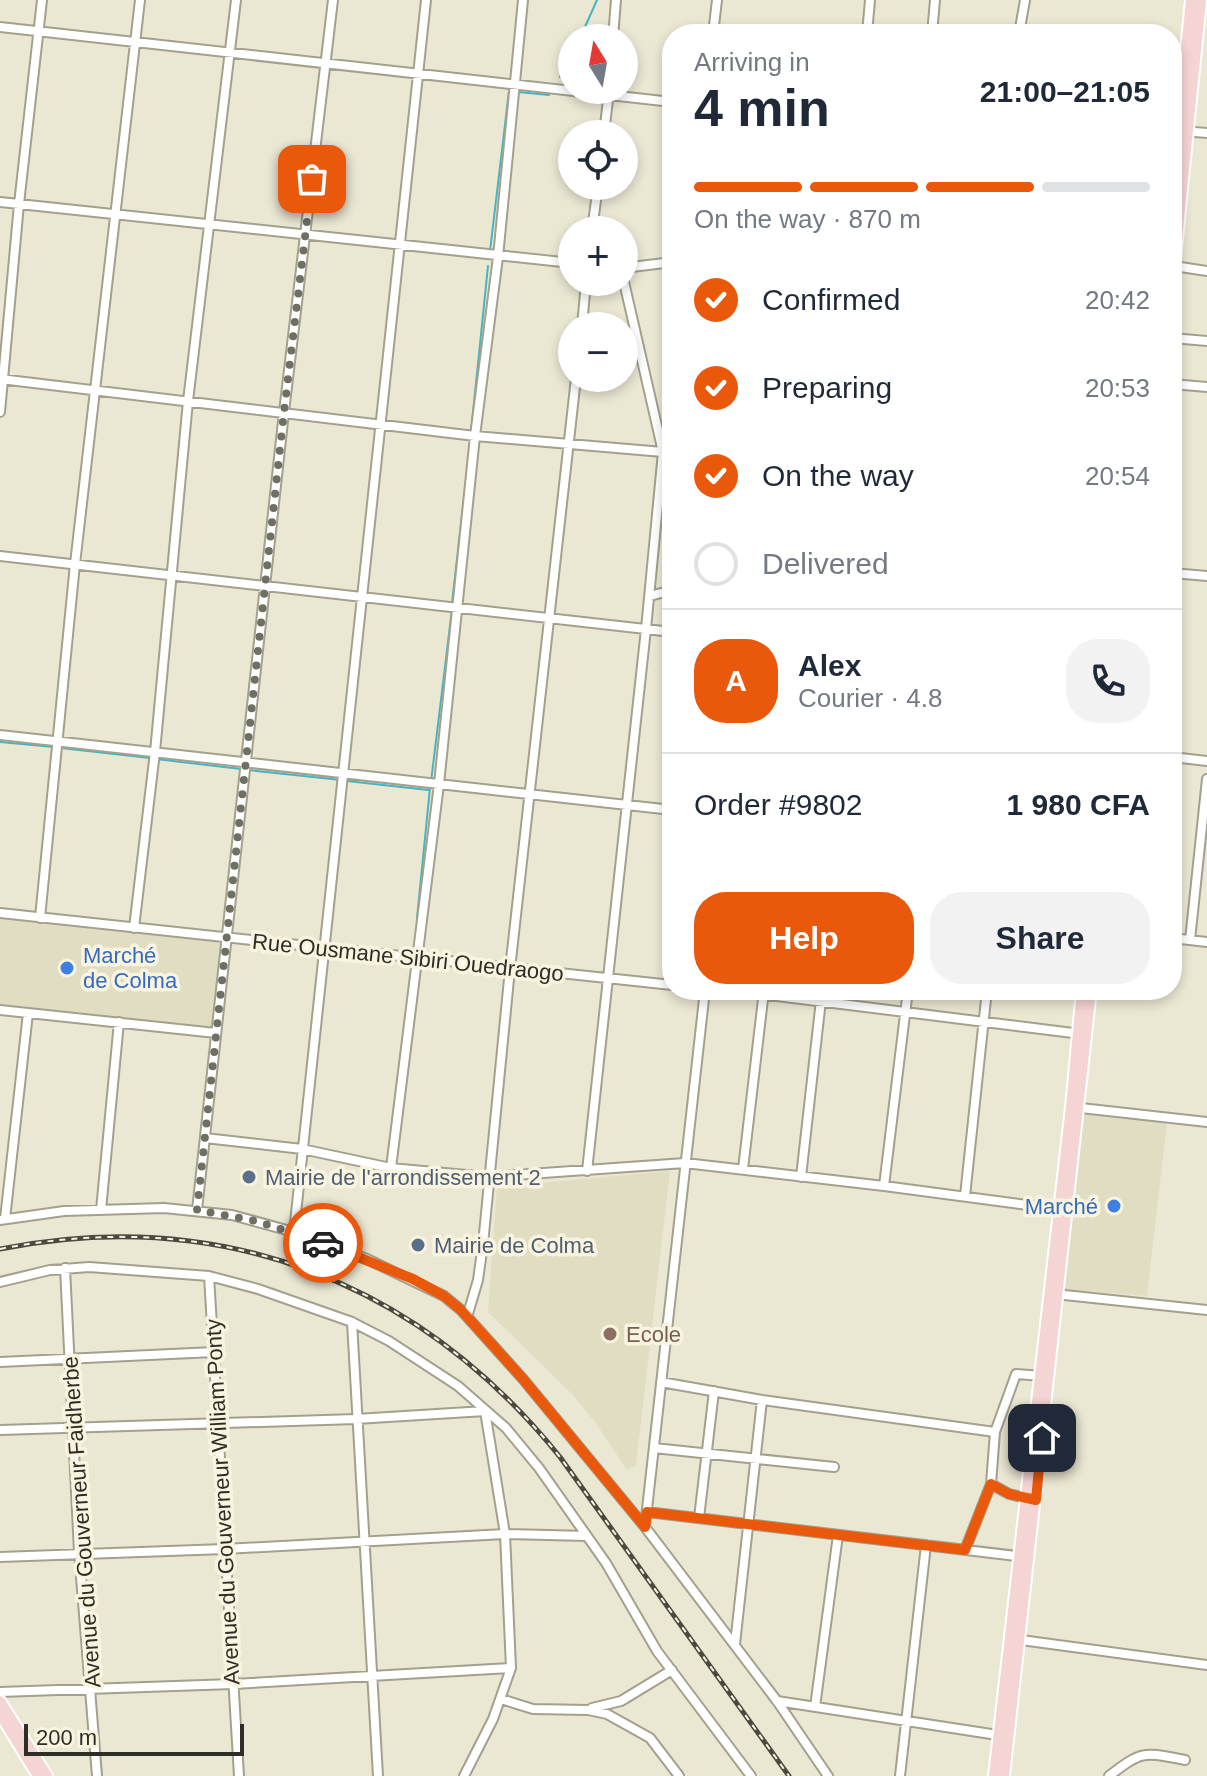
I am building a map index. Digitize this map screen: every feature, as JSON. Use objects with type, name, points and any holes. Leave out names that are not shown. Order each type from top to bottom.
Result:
[{"type":"main road","points":[[1182,146],[1191,0]]},
{"type":"main road","points":[[1182,136],[1201,0]]},
{"type":"main road","points":[[1004,1776],[1004,1736],[1075,1108],[1082,1000]]},
{"type":"main road","points":[[1082,1034],[1089,1000]]},
{"type":"main road","points":[[1054,1294],[1058,1209],[1075,1108]]},
{"type":"main road","points":[[994,1776],[1021,1640],[1024,1557]]},
{"type":"main road","points":[[0,1701],[47,1776]]},
{"type":"main road","points":[[0,1714],[38,1776]]},
{"type":"street","points":[[0,412],[42,0]]},
{"type":"street","points":[[40,918],[75,564],[140,0]]},
{"type":"street","points":[[134,928],[155,752],[188,401],[236,0]]},
{"type":"street","points":[[197,1210],[284,412],[333,0]]},
{"type":"street","points":[[294,1232],[426,0]]},
{"type":"street","points":[[391,1168],[439,784],[475,436],[498,257],[523,0]]},
{"type":"street","points":[[614,24],[616,0]]},
{"type":"street","points":[[714,24],[717,0]]},
{"type":"street","points":[[868,24],[870,0]]},
{"type":"street","points":[[933,24],[935,0]]},
{"type":"street","points":[[1021,24],[1025,0]]},
{"type":"street","points":[[0,27],[558,88]]},
{"type":"street","points":[[638,97],[662,100]]},
{"type":"street","points":[[1183,131],[1207,133]]},
{"type":"street","points":[[0,202],[558,262]]},
{"type":"street","points":[[638,266],[662,263]]},
{"type":"street","points":[[1182,267],[1207,271]]},
{"type":"street","points":[[627,296],[662,448]]},
{"type":"street","points":[[1182,339],[1207,341]]},
{"type":"street","points":[[2,379],[475,436],[662,452]]},
{"type":"street","points":[[1182,385],[1207,387]]},
{"type":"street","points":[[467,1317],[478,1280],[575,392]]},
{"type":"street","points":[[587,1171],[662,463]]},
{"type":"street","points":[[0,556],[662,631]]},
{"type":"street","points":[[1182,574],[1207,576]]},
{"type":"street","points":[[650,596],[662,593]]},
{"type":"street","points":[[0,735],[662,809]]},
{"type":"street","points":[[1182,758],[1207,761]]},
{"type":"street","points":[[1190,940],[1207,779]]},
{"type":"street","name":"Rue Ousmane Sibiri Ouedraogo","points":[[0,913],[662,984]]},
{"type":"street","points":[[1182,939],[1207,942]]},
{"type":"street","points":[[645,1527],[704,1000]]},
{"type":"street","points":[[743,1169],[763,1000]]},
{"type":"street","points":[[801,1177],[821,1000],[1082,1034]]},
{"type":"street","points":[[884,1186],[907,1000]]},
{"type":"street","points":[[965,1196],[986,1000]]},
{"type":"street","points":[[0,1010],[216,1033]]},
{"type":"street","points":[[28,1013],[3,1219],[39,1213],[101,1210],[197,1210],[294,1232],[367,1259],[444,1296],[523,1379],[645,1527],[777,1701],[828,1776]]},
{"type":"street","points":[[101,1210],[119,1022]]},
{"type":"street","points":[[1075,1108],[1207,1122]]},
{"type":"street","points":[[205,1138],[302,1149],[391,1168],[488,1177],[685,1163],[1058,1209]]},
{"type":"street","points":[[0,1282],[65,1268],[114,1267],[209,1276],[258,1289],[352,1322],[389,1341],[458,1386],[506,1428],[539,1468],[606,1563],[643,1630],[751,1776]]},
{"type":"street","name":"Avenue du Gouverneur Faidherbe","points":[[65,1268],[79,1552],[97,1776]]},
{"type":"street","name":"Avenue du Gouverneur William Ponty","points":[[209,1276],[239,1776]]},
{"type":"street","points":[[1054,1294],[1207,1310]]},
{"type":"street","points":[[352,1322],[378,1776]]},
{"type":"street","points":[[0,1362],[214,1352]]},
{"type":"street","points":[[965,1550],[991,1484],[995,1432],[1016,1374],[1044,1376]]},
{"type":"street","points":[[661,1382],[762,1400],[995,1432]]},
{"type":"street","points":[[699,1518],[714,1391]]},
{"type":"street","points":[[735,1645],[762,1400]]},
{"type":"street","points":[[0,1430],[356,1419],[485,1411]]},
{"type":"street","points":[[464,1776],[501,1699],[511,1668],[505,1534],[485,1411]]},
{"type":"street","points":[[654,1448],[834,1467]]},
{"type":"street","points":[[991,1484],[1009,1494],[1030,1499]]},
{"type":"street","points":[[647,1512],[1024,1557]]},
{"type":"street","points":[[0,1557],[505,1534],[587,1536]]},
{"type":"street","points":[[815,1707],[838,1535]]},
{"type":"street","points":[[900,1776],[926,1545]]},
{"type":"street","points":[[1021,1640],[1207,1665]]},
{"type":"street","points":[[0,1692],[233,1684],[511,1668]]},
{"type":"street","points":[[588,1710],[621,1701],[672,1670]]},
{"type":"street","points":[[501,1699],[533,1709],[588,1710],[607,1714],[650,1738],[679,1776]]},
{"type":"street","points":[[777,1701],[1004,1736]]},
{"type":"street","points":[[1109,1776],[1133,1757],[1148,1753],[1185,1760]]},
{"type":"shaded area","points":[[0,913],[228,937],[216,1033],[0,1010]]},
{"type":"shaded area","points":[[1082,1113],[1167,1122],[1147,1296],[1062,1289]]},
{"type":"shaded area","points":[[670,1171],[636,1465],[627,1470],[573,1395],[488,1312],[497,1187]]},
{"type":"waterway","points":[[586,24],[597,0]]},
{"type":"waterway","points":[[490,251],[509,91]]},
{"type":"waterway","points":[[518,92],[549,95]]},
{"type":"waterway","points":[[471,432],[488,266]]},
{"type":"waterway","points":[[452,603],[469,454]]},
{"type":"waterway","points":[[431,782],[452,609]]},
{"type":"waterway","points":[[0,742],[54,747]]},
{"type":"waterway","points":[[61,748],[150,758]]},
{"type":"waterway","points":[[156,759],[241,769]]},
{"type":"waterway","points":[[248,770],[341,780]]},
{"type":"waterway","points":[[347,781],[428,790]]},
{"type":"waterway","points":[[417,918],[430,788]]},
{"type":"railway","points":[[0,1249],[82,1238],[161,1238],[238,1249],[310,1271],[379,1303],[444,1344],[505,1396],[560,1457],[789,1776]]},
{"type":"way so far","points":[[312,179],[197,1210],[256,1221],[323,1243]]},
{"type":"place","name":"Marché de Colma","points":[[67,968]]},
{"type":"place","name":"Mairie de l'arrondissement 2","points":[[249,1177]]},
{"type":"place","name":"Marché","points":[[1114,1206]]},
{"type":"place","name":"Mairie de Colma","points":[[418,1245]]},
{"type":"place","name":"Ecole","points":[[610,1334]]},
{"type":"route","points":[[323,1243],[413,1279],[444,1296],[461,1310],[569,1433],[645,1527],[647,1512],[965,1550],[991,1484],[1009,1494],[1036,1500],[1042,1438]]}]
